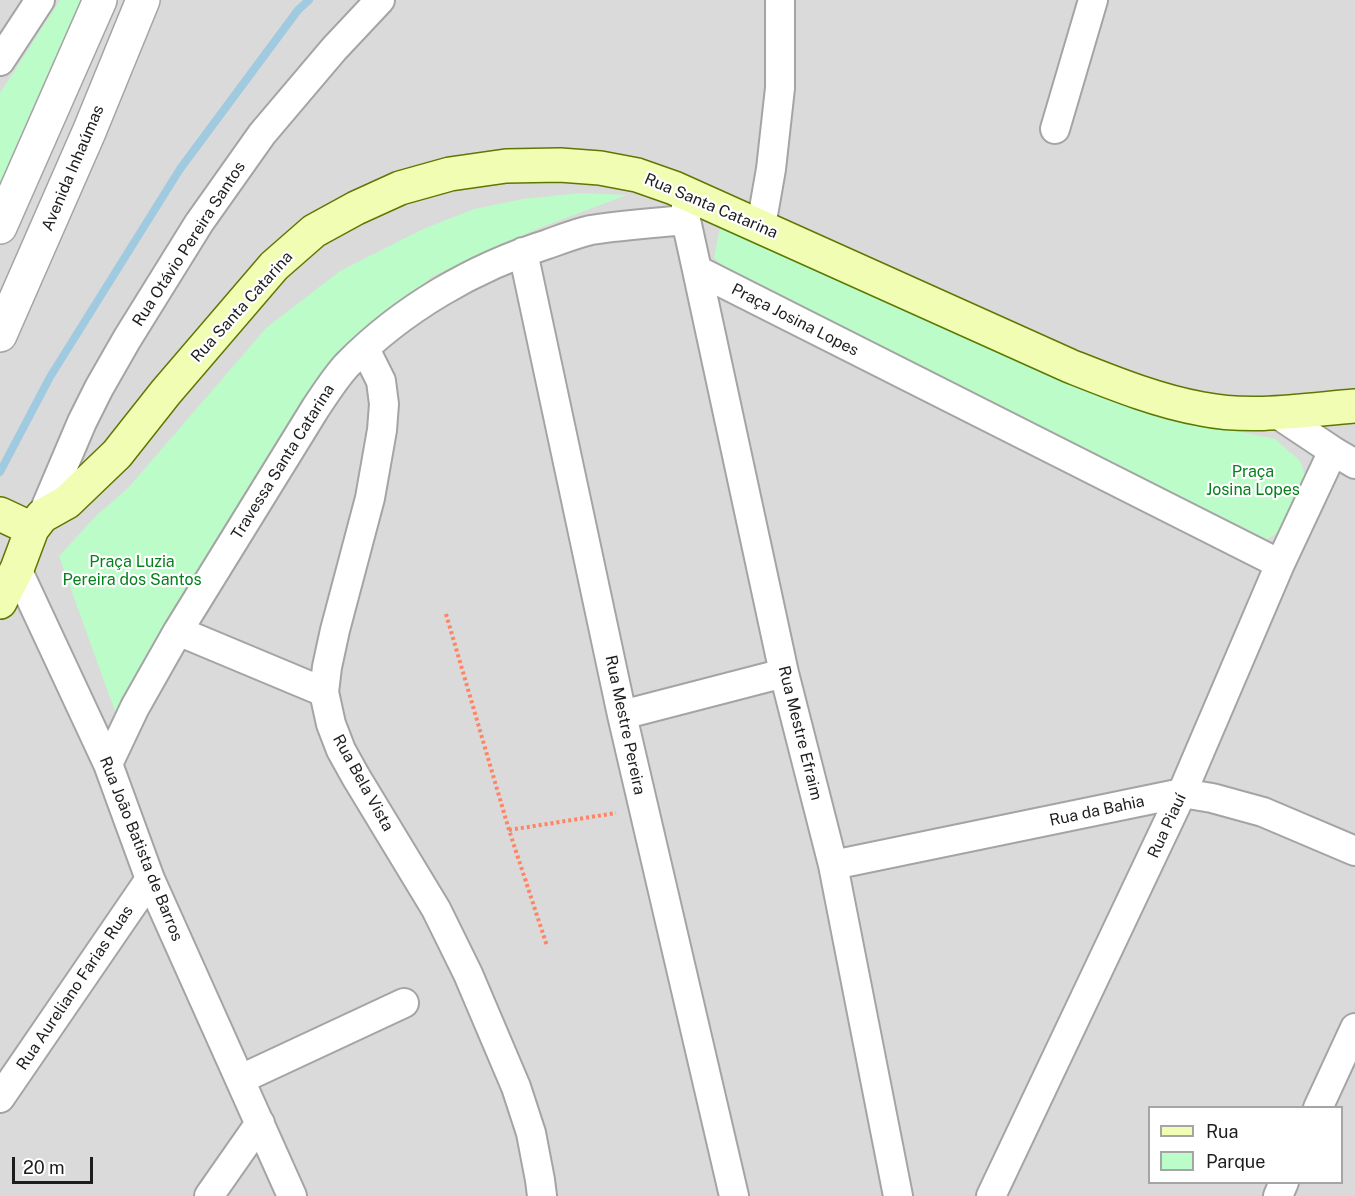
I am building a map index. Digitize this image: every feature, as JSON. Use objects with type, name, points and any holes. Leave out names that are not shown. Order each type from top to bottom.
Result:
[{"type":"main road","name":"Rua Santa Catarina","points":[[37,523],[67,502],[117,454],[165,392],[274,266],[314,231],[400,188],[440,177],[506,165],[600,168],[637,175],[686,206],[761,226],[1070,366],[1165,400],[1204,410],[1241,413],[1276,413],[1355,406]]},
{"type":"main road","points":[[0,514],[37,523],[0,602]]},
{"type":"street","points":[[0,61],[40,0]]},
{"type":"street","points":[[0,227],[100,0]]},
{"type":"street","name":"Avenida Inhaúmas","points":[[0,335],[89,132],[143,0]]},
{"type":"street","name":"Rua Otávio Pereira Santos","points":[[37,523],[99,388],[199,223],[262,134],[334,49],[380,0]]},
{"type":"street","points":[[761,226],[771,169],[780,88],[780,0]]},
{"type":"street","points":[[1055,129],[1093,0]]},
{"type":"street","name":"Travessa Santa Catarina","points":[[108,764],[135,707],[178,631],[315,409],[347,366],[392,325],[429,299],[472,275],[523,252],[589,231],[686,206]]},
{"type":"street","name":"Rua Mestre Efraim","points":[[686,206],[697,270],[784,673],[833,865],[898,1196]]},
{"type":"street","name":"Rua Mestre Pereira","points":[[523,252],[643,809],[734,1196]]},
{"type":"street","name":"Praça Josina Lopes","points":[[697,270],[1280,564]]},
{"type":"street","name":"Rua Bela Vista","points":[[365,349],[381,381],[384,404],[382,430],[370,498],[335,630],[324,693],[331,724],[341,750],[436,909],[468,974],[516,1087],[531,1133],[542,1196]]},
{"type":"street","points":[[1276,413],[1344,458]]},
{"type":"street","name":"Rua Piauí","points":[[991,1196],[1182,793],[1280,564],[1344,458]]},
{"type":"street","name":"Rua João Batista de Barros","points":[[17,569],[108,764],[150,879],[292,1196]]},
{"type":"street","points":[[178,631],[324,693]]},
{"type":"street","points":[[622,715],[784,673]]},
{"type":"street","name":"Rua da Bahia","points":[[833,865],[1182,793],[1212,798],[1263,812],[1355,851]]},
{"type":"street","name":"Rua Aureliano Farias Ruas","points":[[0,1098],[150,879]]},
{"type":"street","points":[[241,1079],[404,1003]]},
{"type":"street","points":[[1318,1106],[1355,1028]]},
{"type":"street","points":[[209,1196],[260,1123]]},
{"type":"path","points":[[446,614],[509,830],[547,946]]},
{"type":"path","points":[[509,830],[643,809]]},
{"type":"shaded area","points":[[0,0],[1355,0],[1355,1196],[0,1196]]},
{"type":"green space","points":[[60,0],[84,0],[0,189],[0,93]]},
{"type":"green space","name":"Praça Luzia Pereira dos Santos","points":[[580,193],[627,195],[539,228],[433,276],[373,326],[117,717],[59,556],[96,516],[128,488],[266,328],[340,271],[423,229],[474,209],[523,199]]},
{"type":"green space","name":"Praça Josina Lopes","points":[[720,227],[976,341],[1144,411],[1275,439],[1300,461],[1307,481],[1283,530],[1267,539],[742,281],[714,258]]},
{"type":"waterway","points":[[0,472],[50,377],[180,169],[298,10],[309,0]]}]
